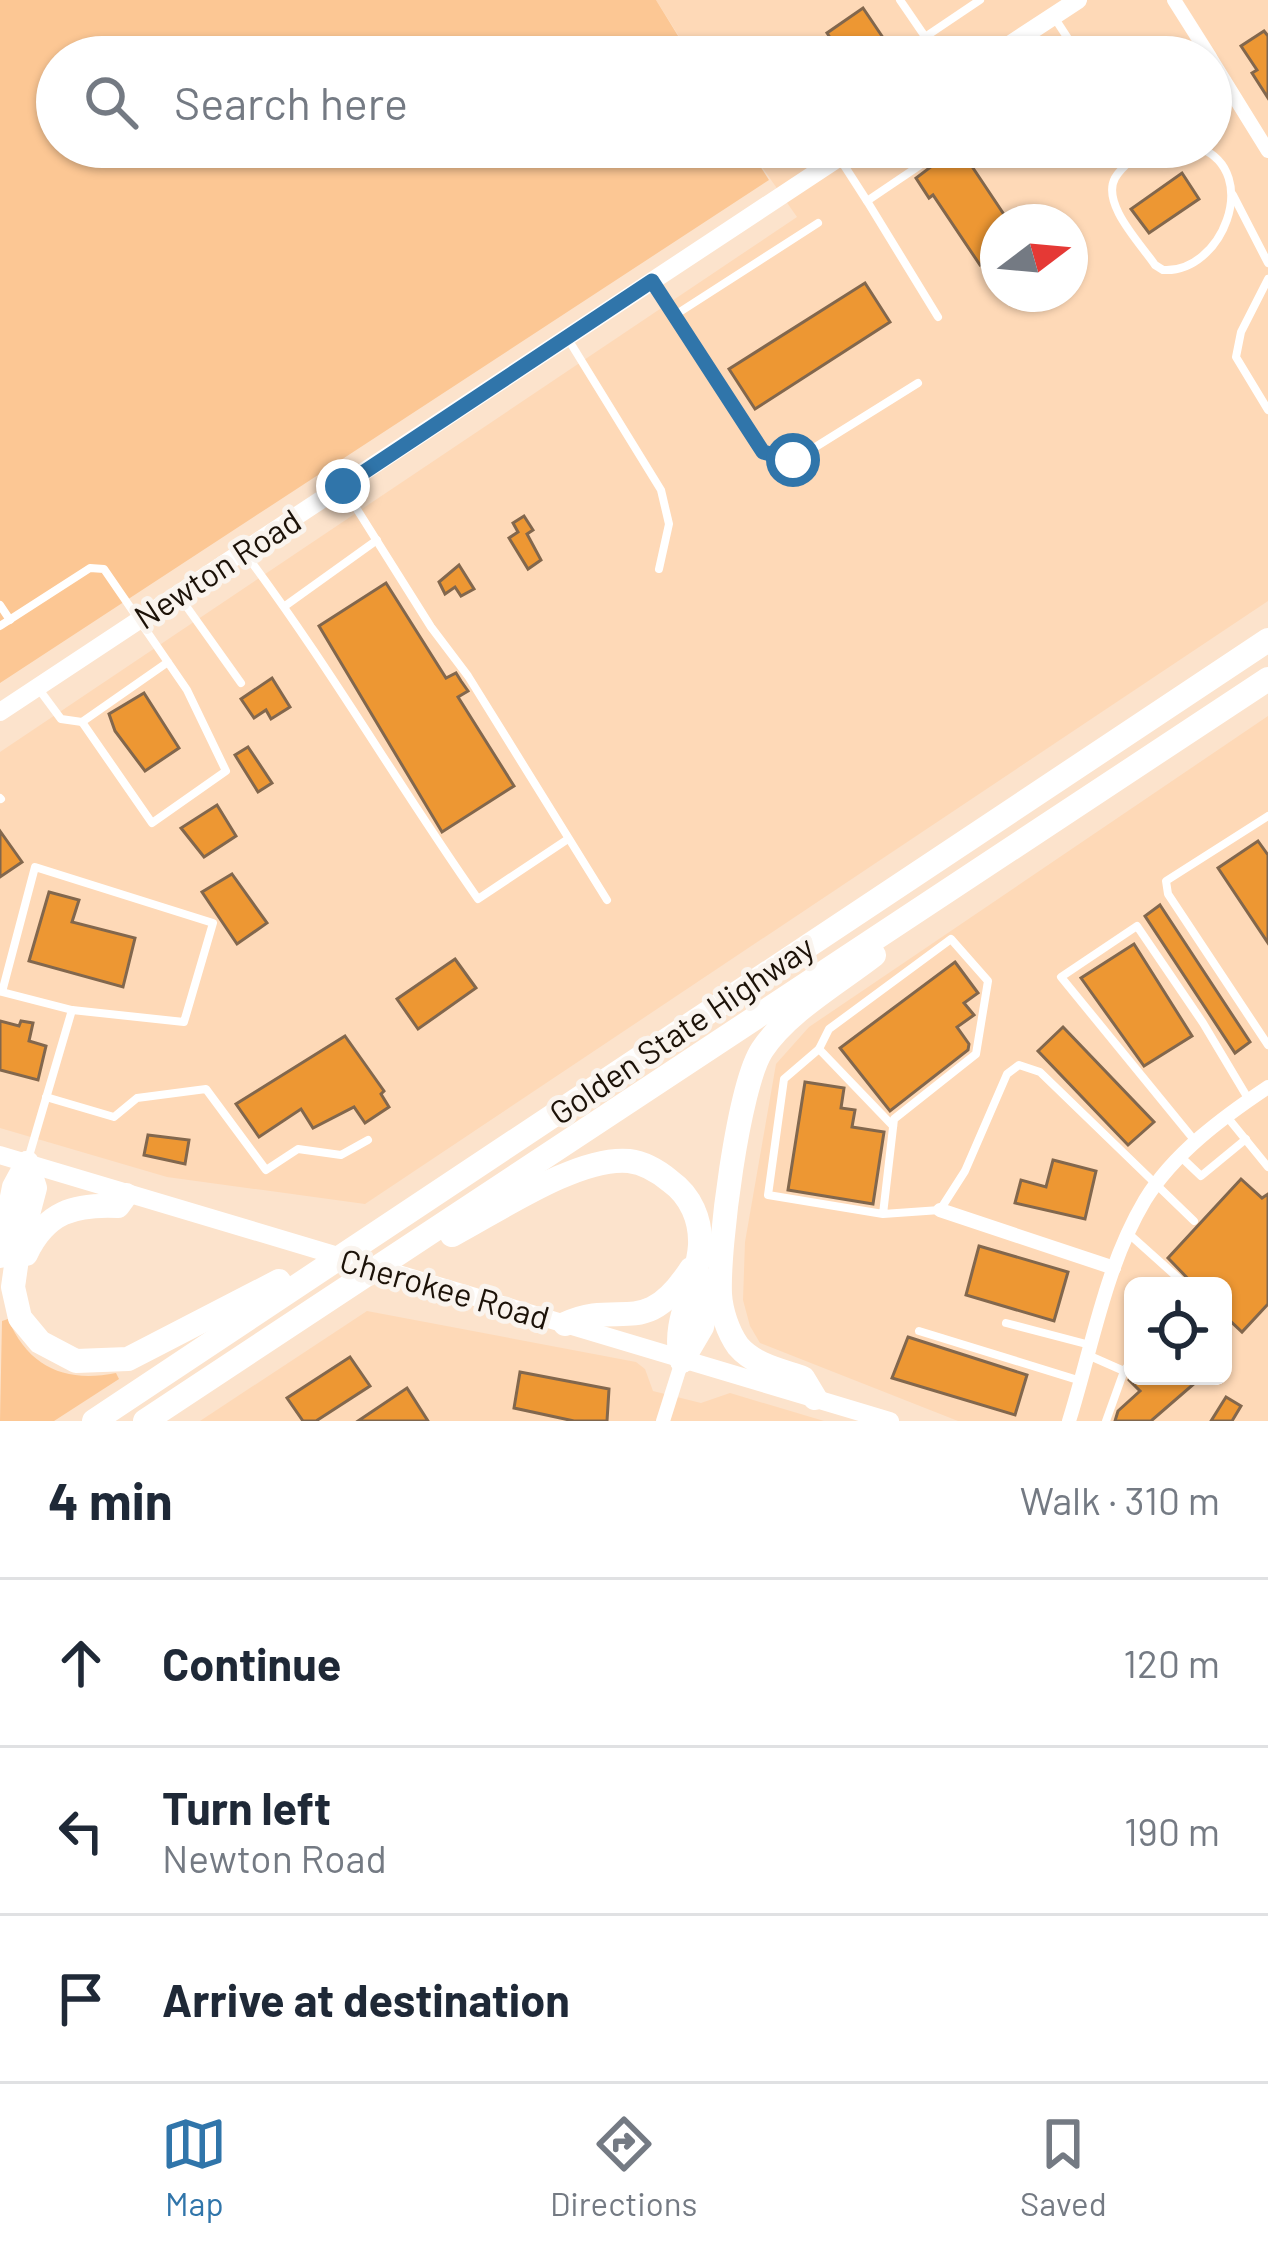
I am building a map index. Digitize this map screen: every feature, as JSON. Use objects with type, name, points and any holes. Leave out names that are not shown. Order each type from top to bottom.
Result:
[{"type":"highway","name":"Golden State Highway","points":[[94,1421],[1268,640]]},
{"type":"highway","name":"Golden State Highway","points":[[145,1421],[1268,680]]},
{"type":"highway","points":[[566,1324],[588,1313],[615,1318],[652,1309],[710,1261],[747,1078],[763,1048],[786,1024],[879,950],[884,931]]},
{"type":"highway","points":[[407,1249],[438,1243],[586,1166],[633,1161],[653,1168],[678,1186],[692,1204],[723,1316],[737,1344],[755,1362],[803,1378],[824,1407]]},
{"type":"highway","points":[[27,1163],[35,1189],[8,1260],[20,1318],[40,1342],[76,1361],[128,1359],[296,1272],[338,1258]]},
{"type":"highway","points":[[8,1260],[61,1211],[84,1204],[118,1206],[126,1195]]},
{"type":"highway","points":[[682,1361],[676,1341],[698,1271],[710,1261]]},
{"type":"street","points":[[1174,0],[1196,36]]},
{"type":"street","points":[[1023,36],[1073,1]]},
{"type":"street","points":[[1232,93],[1267,148]]},
{"type":"street","name":"Newton Road","points":[[0,712],[824,168]]},
{"type":"street","points":[[1069,1421],[1128,1233],[1158,1183],[1181,1157],[1268,1087]]},
{"type":"street","name":"Cherokee Road","points":[[0,1156],[566,1324],[824,1407],[890,1421]]},
{"type":"street","points":[[940,1210],[1114,1268]]},
{"type":"street","points":[[663,1421],[682,1361]]},
{"type":"lane","points":[[900,0],[925,36]]},
{"type":"lane","points":[[927,36],[980,0]]},
{"type":"lane","points":[[1053,16],[1066,36]]},
{"type":"lane","points":[[853,168],[867,201],[938,317]]},
{"type":"lane","points":[[867,201],[915,168]]},
{"type":"lane","points":[[1122,168],[1112,185],[1112,196],[1163,271],[1181,268],[1217,241],[1232,210],[1231,191]]},
{"type":"lane","points":[[1218,168],[1268,263]]},
{"type":"lane","points":[[675,315],[818,223]]},
{"type":"lane","points":[[1268,280],[1241,332],[1236,357],[1268,410]]},
{"type":"lane","points":[[652,281],[763,452],[793,460],[918,383]]},
{"type":"lane","points":[[568,337],[662,490],[669,524],[659,569]]},
{"type":"lane","points":[[343,486],[607,901]]},
{"type":"lane","points":[[285,606],[377,540]]},
{"type":"lane","points":[[243,551],[285,606],[478,899],[568,839]]},
{"type":"lane","points":[[0,626],[97,566],[104,569],[187,689],[226,771],[152,823],[82,722]]},
{"type":"lane","points":[[178,595],[241,683]]},
{"type":"lane","points":[[0,605],[10,620]]},
{"type":"lane","points":[[38,687],[61,719],[82,722],[168,662]]},
{"type":"lane","points":[[1268,815],[1166,881],[1168,894],[1268,1045]]},
{"type":"lane","points":[[35,867],[213,923],[184,1022],[72,1010],[2,992],[35,867]]},
{"type":"lane","points":[[1196,1142],[1061,977],[1137,926],[1249,1100]]},
{"type":"lane","points":[[883,1214],[894,1119],[976,1054],[988,981],[951,939],[829,1029],[818,1049],[784,1079],[768,1195],[883,1214],[940,1210],[965,1171],[1007,1075],[1019,1065],[1040,1072],[1194,1221]]},
{"type":"lane","points":[[27,1163],[72,1010]]},
{"type":"lane","points":[[818,1049],[893,1126]]},
{"type":"lane","points":[[46,1097],[114,1118],[137,1098],[206,1089],[266,1170],[298,1149],[341,1155],[368,1140]]},
{"type":"lane","points":[[1227,1117],[1268,1167]]},
{"type":"lane","points":[[1181,1157],[1201,1176],[1246,1139]]},
{"type":"lane","points":[[1128,1233],[1177,1277]]},
{"type":"lane","points":[[1006,1323],[1090,1351],[1124,1371],[1106,1421]]},
{"type":"lane","points":[[919,1331],[1081,1381]]},
{"type":"shaded area","points":[[0,0],[656,0],[678,36],[36,36],[36,168],[761,168],[769,180],[0,683]]},
{"type":"shaded area","points":[[656,0],[1268,0],[1268,601],[365,1204],[167,1177],[0,1128],[0,752],[797,217],[763,168],[1232,168],[1232,36],[679,36]]},
{"type":"shaded area","points":[[1268,716],[1268,1421],[958,1421],[760,1343],[743,1300],[745,1242],[776,1064],[809,1027]]},
{"type":"shaded area","points":[[367,1311],[636,1362],[645,1369],[653,1391],[701,1403],[730,1393],[824,1421],[200,1421]]},
{"type":"shaded area","points":[[8,1319],[27,1350],[51,1368],[81,1376],[116,1373],[119,1379],[54,1421],[0,1421],[2,1321]]},
{"type":"building","points":[[863,8],[882,36],[829,36]]},
{"type":"building","points":[[1264,31],[1268,36],[1268,98],[1241,46]]},
{"type":"building","points":[[929,168],[973,168],[997,204],[980,204],[980,265],[933,195],[929,198],[916,178]]},
{"type":"building","points":[[1182,173],[1199,199],[1149,233],[1131,209]]},
{"type":"building","points":[[865,283],[890,322],[755,409],[729,369]]},
{"type":"building","points":[[524,516],[533,530],[527,534],[541,560],[528,569],[509,538],[518,532],[513,523]]},
{"type":"building","points":[[459,565],[474,589],[461,596],[455,587],[445,594],[439,582]]},
{"type":"building","points":[[386,583],[446,678],[456,673],[468,691],[458,697],[514,786],[442,832],[319,626]]},
{"type":"building","points":[[272,678],[290,707],[271,719],[266,710],[254,718],[241,699]]},
{"type":"building","points":[[144,693],[179,748],[145,771],[115,731],[109,714]]},
{"type":"building","points":[[248,747],[272,783],[258,792],[235,755]]},
{"type":"building","points":[[217,805],[236,836],[204,857],[181,828]]},
{"type":"building","points":[[0,831],[22,862],[0,877]]},
{"type":"building","points":[[1258,841],[1268,855],[1268,943],[1218,868]]},
{"type":"building","points":[[232,874],[267,923],[237,944],[202,892]]},
{"type":"building","points":[[49,892],[79,900],[72,922],[135,938],[123,987],[29,961]]},
{"type":"building","points":[[1160,905],[1250,1042],[1235,1053],[1145,916]]},
{"type":"building","points":[[1134,944],[1192,1036],[1144,1066],[1081,978]]},
{"type":"building","points":[[455,959],[476,988],[418,1029],[397,999]]},
{"type":"building","points":[[955,962],[978,993],[964,1003],[974,1015],[957,1027],[968,1050],[890,1111],[840,1048]]},
{"type":"building","points":[[0,1021],[19,1026],[21,1021],[33,1023],[29,1041],[46,1046],[38,1080],[0,1070]]},
{"type":"building","points":[[1063,1027],[1154,1122],[1128,1145],[1038,1051]]},
{"type":"building","points":[[345,1036],[384,1091],[381,1094],[389,1107],[365,1123],[354,1107],[313,1128],[301,1109],[259,1137],[236,1104]]},
{"type":"building","points":[[805,1082],[844,1088],[841,1108],[855,1110],[852,1127],[884,1132],[873,1204],[788,1190]]},
{"type":"building","points":[[148,1135],[189,1140],[185,1164],[144,1155]]},
{"type":"building","points":[[1053,1160],[1096,1171],[1085,1219],[1015,1203],[1021,1180],[1046,1187]]},
{"type":"building","points":[[1241,1179],[1262,1198],[1268,1194],[1268,1304],[1242,1332],[1232,1323],[1232,1277],[1186,1277],[1168,1258]]},
{"type":"building","points":[[979,1246],[1068,1272],[1054,1321],[966,1295]]},
{"type":"building","points":[[908,1337],[1027,1375],[1015,1415],[892,1378]]},
{"type":"building","points":[[350,1357],[370,1386],[316,1421],[303,1421],[287,1398]]},
{"type":"building","points":[[520,1372],[609,1389],[607,1421],[574,1421],[514,1408]]},
{"type":"building","points":[[1134,1385],[1193,1385],[1151,1421],[1115,1421],[1118,1411],[1140,1391]]},
{"type":"building","points":[[407,1388],[428,1421],[358,1421]]},
{"type":"building","points":[[1226,1397],[1241,1406],[1232,1421],[1211,1421]]},
{"type":"route","points":[[343,486],[652,281],[763,452],[793,460]]}]
